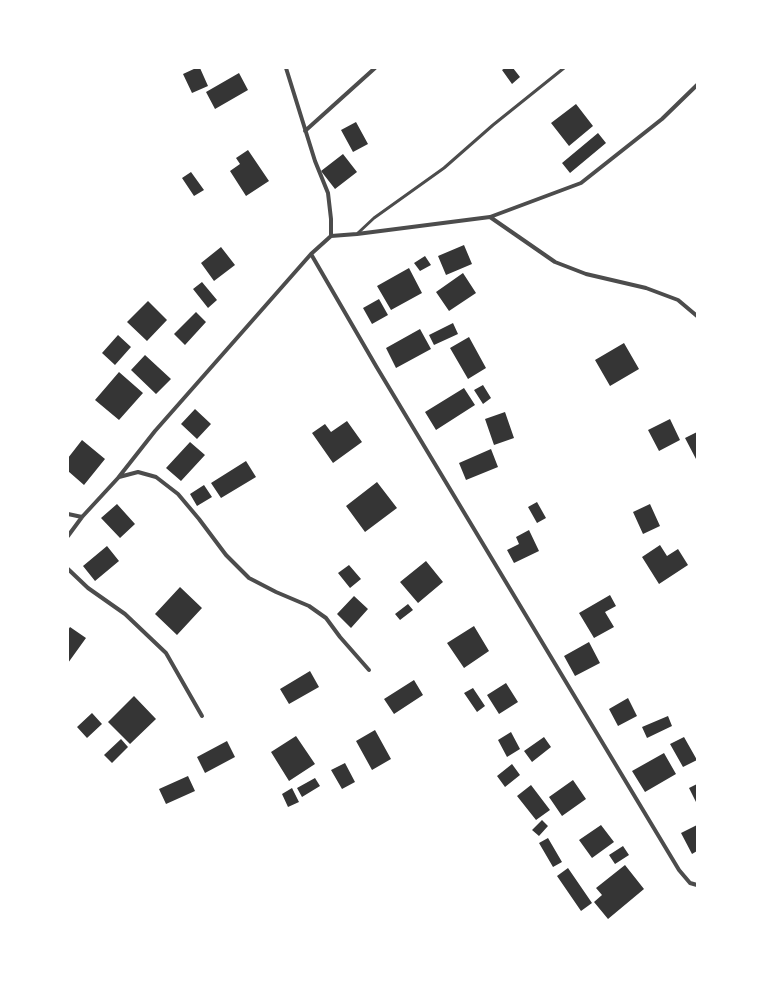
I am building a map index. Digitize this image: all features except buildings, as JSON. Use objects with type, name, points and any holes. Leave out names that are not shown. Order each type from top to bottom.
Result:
[{"type":"street","points":[[286,68],[315,161],[328,193],[331,236]]},
{"type":"street","points":[[305,131],[375,68]]},
{"type":"street","points":[[68,536],[82,517],[118,478],[155,431],[311,254],[331,236],[490,217],[581,183],[662,120],[697,85]]},
{"type":"street","points":[[490,217],[555,262],[586,274],[646,288],[678,300],[697,316]]},
{"type":"street","points":[[311,254],[376,366],[680,870],[690,883],[697,885]]},
{"type":"street","points":[[118,478],[138,472],[156,476],[178,494],[226,555],[249,578],[276,592],[309,606],[326,618],[340,637],[369,670]]},
{"type":"street","points":[[68,514],[82,517]]},
{"type":"street","points":[[68,569],[88,588],[125,614],[166,653],[202,716]]},
{"type":"lane","points":[[357,234],[374,218],[444,168],[564,68]]}]
